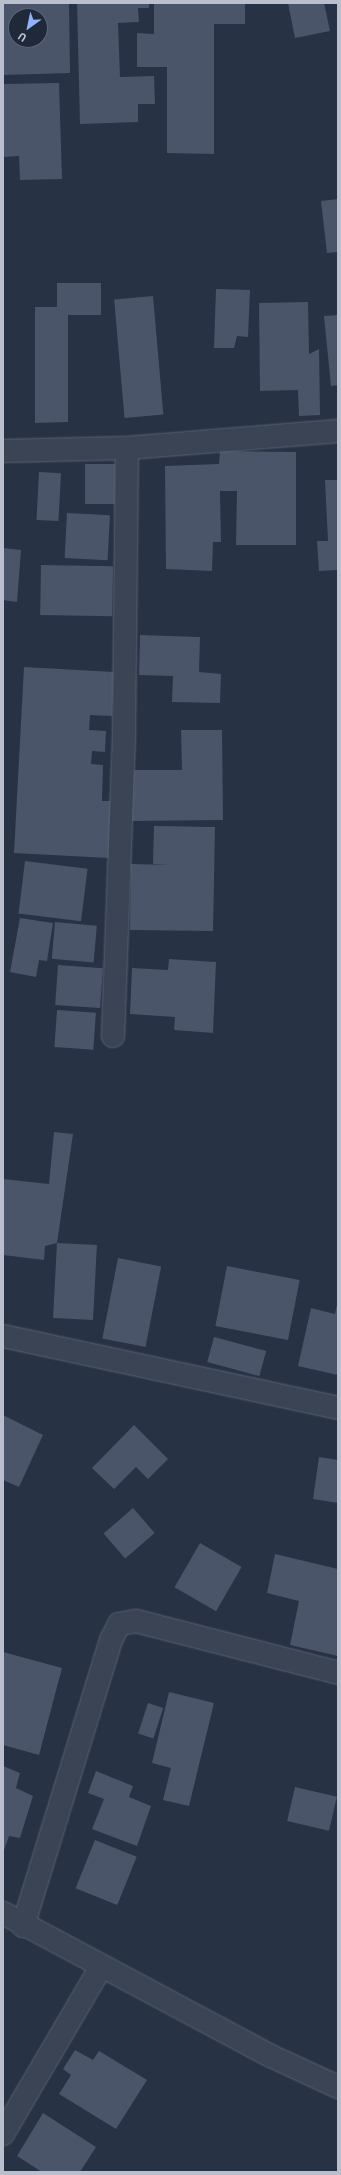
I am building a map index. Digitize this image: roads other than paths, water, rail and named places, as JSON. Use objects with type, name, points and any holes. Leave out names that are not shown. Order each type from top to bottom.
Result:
[{"type":"street","points":[[3,451],[127,448],[338,431]]},
{"type":"street","points":[[113,1036],[124,730],[127,448]]},
{"type":"street","points":[[3,1336],[338,1408]]},
{"type":"street","points":[[23,1926],[111,1640],[119,1624],[136,1621],[338,1674]]},
{"type":"street","points":[[3,1913],[23,1926],[271,2056],[338,2087]]},
{"type":"street","points":[[3,2134],[101,1967]]}]
